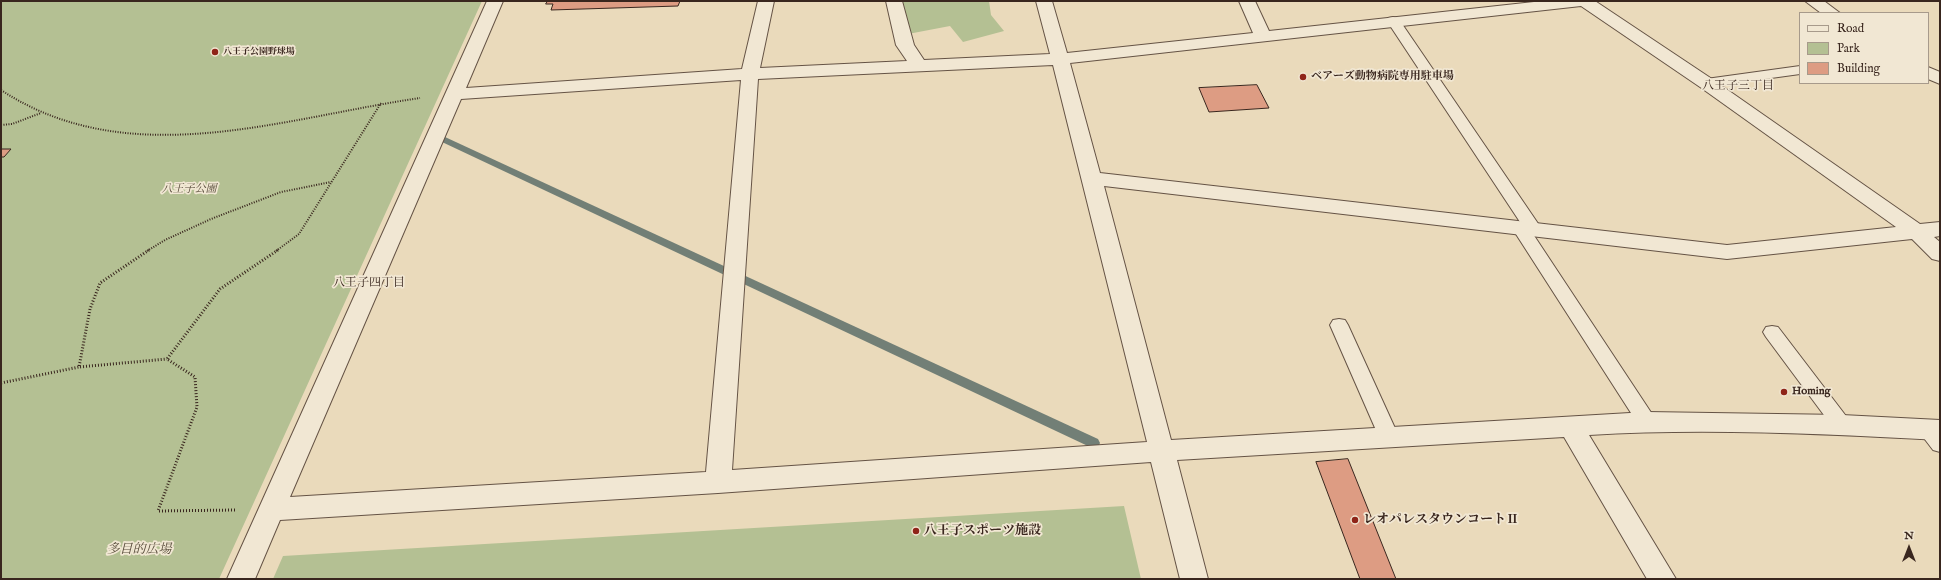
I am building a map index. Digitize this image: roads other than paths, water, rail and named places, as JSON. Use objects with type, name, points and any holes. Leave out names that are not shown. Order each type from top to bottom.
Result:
[{"type":"street","points":[[241,579],[496,1]]},
{"type":"street","points":[[718,482],[750,74],[766,1]]},
{"type":"street","points":[[894,1],[905,45],[919,66]]},
{"type":"street","points":[[1044,1],[1092,178],[1194,579]]},
{"type":"street","points":[[1246,1],[1263,36]]},
{"type":"street","points":[[456,94],[750,74],[1060,59],[1393,21],[1585,1],[1706,83],[1917,232],[1940,254]]},
{"type":"street","points":[[1813,1],[1830,12]]},
{"type":"street","points":[[1929,73],[1940,79]]},
{"type":"street","points":[[1092,178],[1727,252],[1940,229]]},
{"type":"street","points":[[272,509],[718,482],[1161,451],[1647,422],[1842,425],[1936,435]]},
{"type":"street","points":[[1571,427],[1662,579]]},
{"type":"lane","points":[[1393,21],[1526,228],[1647,422]]},
{"type":"lane","points":[[1706,83],[1799,70]]},
{"type":"lane","points":[[1339,325],[1389,437]]},
{"type":"lane","points":[[1772,332],[1842,425]]},
{"type":"waterway","points":[[445,140],[1094,443]]},
{"type":"place","name":"八王子公園野球場","points":[[215,52]]},
{"type":"place","name":"ベアーズ動物病院専用駐車場","points":[[1303,77]]},
{"type":"place","name":"Homing","points":[[1784,392]]},
{"type":"place","name":"レオパレスタウンコートⅡ","points":[[1355,520]]},
{"type":"place","name":"八王子スポーツ施設","points":[[916,531]]},
{"type":"district","name":"八王子三丁目","points":[[1738,87]]},
{"type":"district","name":"八王子四丁目","points":[[369,284]]},
{"type":"park label","name":"八王子公園","points":[[189,190]]},
{"type":"park label","name":"多目的広場","points":[[139,550]]}]
